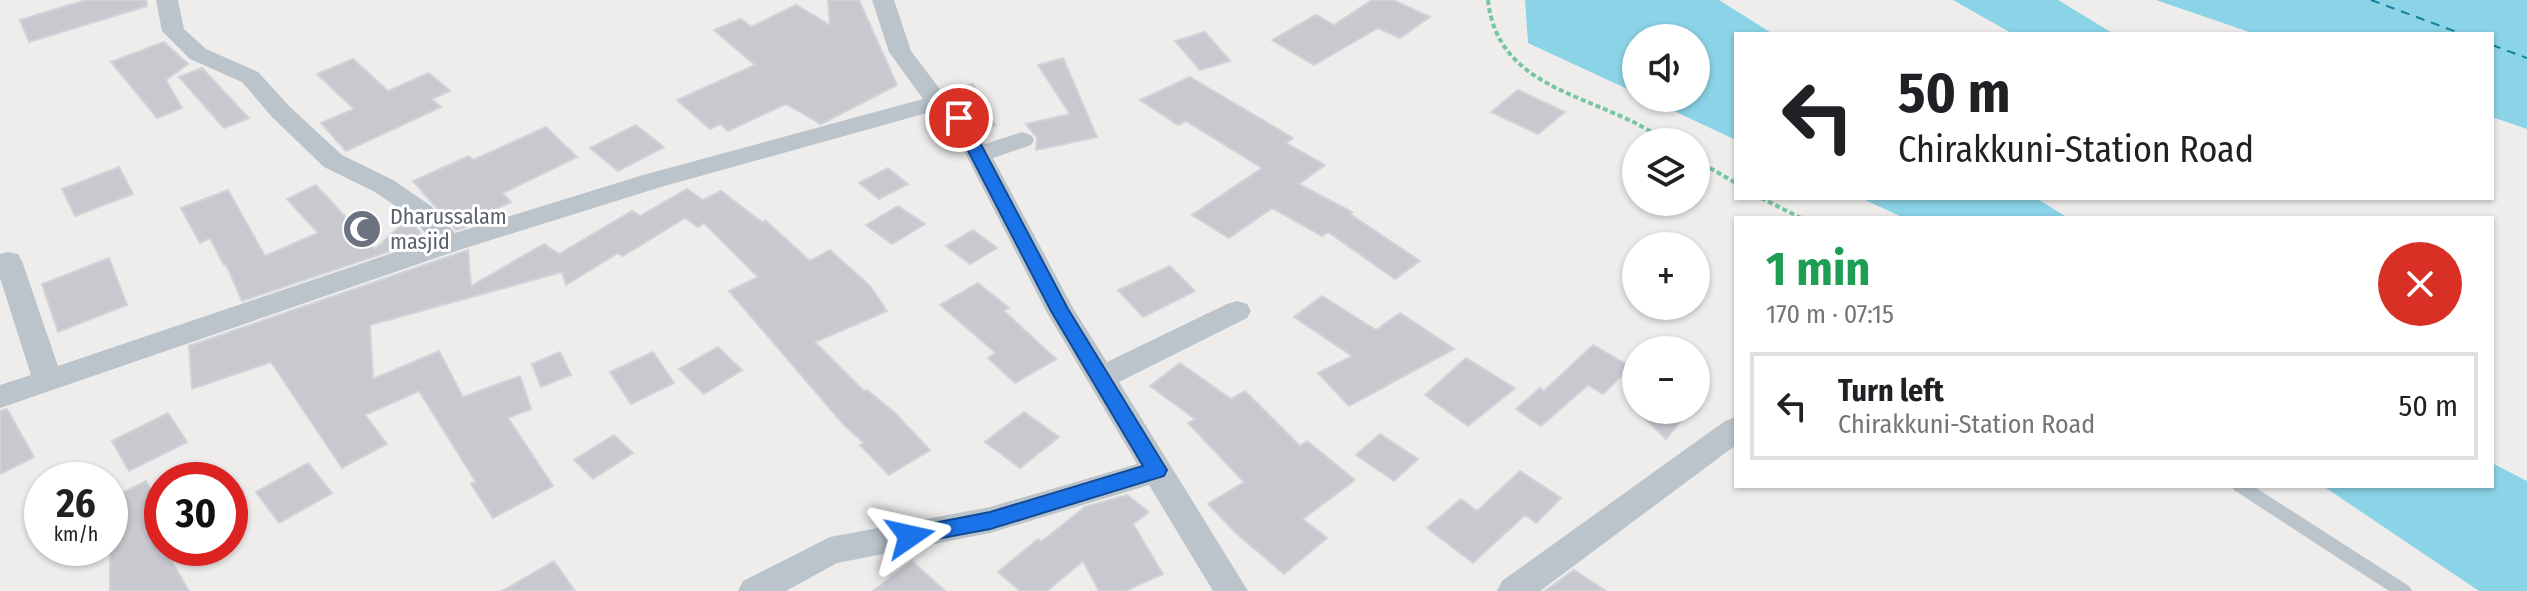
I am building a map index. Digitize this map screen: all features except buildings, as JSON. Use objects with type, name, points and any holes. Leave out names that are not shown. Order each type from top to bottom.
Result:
[{"type":"street","points":[[167,0],[173,31],[198,54],[250,77],[281,112],[333,161],[384,186],[422,212],[449,244]]},
{"type":"street","points":[[883,0],[900,52],[938,102],[959,118],[1022,243],[1101,378],[1157,470],[1204,524],[1231,591]]},
{"type":"street","points":[[0,397],[47,378],[449,244],[652,181],[938,102]]},
{"type":"street","points":[[978,155],[1022,140]]},
{"type":"street","points":[[8,261],[47,378]]},
{"type":"street","points":[[1101,378],[1237,311]]},
{"type":"street","points":[[1514,591],[1734,430]]},
{"type":"street","points":[[755,591],[830,551],[990,520],[1157,470]]},
{"type":"lane","points":[[2243,488],[2403,591]]},
{"type":"path","points":[[1488,0],[1490,19],[1505,49],[1532,77],[1647,128]]},
{"type":"path","points":[[1710,168],[1734,182]]},
{"type":"path","points":[[1765,200],[1797,216]]},
{"type":"water","points":[[1525,0],[1719,0],[1770,32],[1734,32],[1734,139],[1676,112],[1710,112],[1710,24],[1622,24],[1622,87],[1528,43]]},
{"type":"water","points":[[1953,0],[2058,0],[2111,32],[2009,32]]},
{"type":"water","points":[[2156,0],[2527,0],[2527,129],[2494,118],[2494,32],[2249,32]]},
{"type":"water","points":[[1865,200],[2039,200],[2065,216],[1900,216]]},
{"type":"water","points":[[2494,464],[2527,481],[2527,591],[2479,591],[2326,488],[2494,488]]},
{"type":"ferry route","points":[[2371,0],[2457,32]]},
{"type":"ferry route","points":[[2494,46],[2527,58]]},
{"type":"place","name":"Dharussalam masjid","points":[[362,229]]},
{"type":"route","points":[[910,536],[990,520],[1157,470],[1060,311],[959,118]]}]
